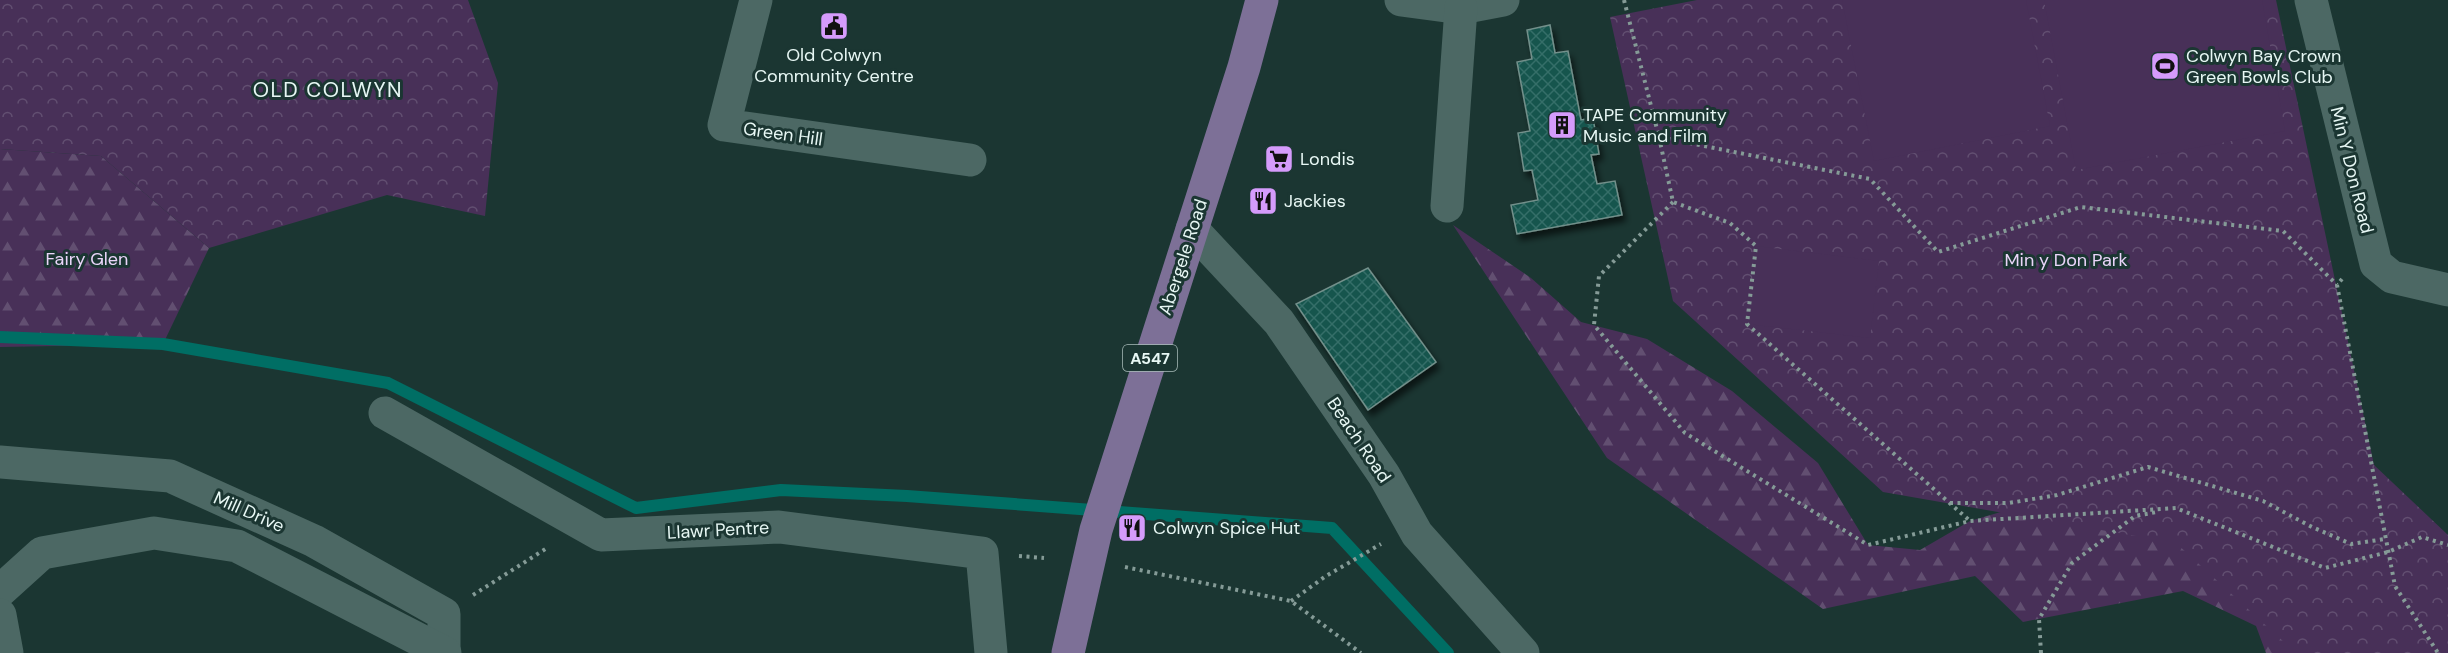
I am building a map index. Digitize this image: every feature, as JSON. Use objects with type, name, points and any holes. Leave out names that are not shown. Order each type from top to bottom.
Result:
[{"type":"main road","name":"Abergele Road","points":[[1068,653],[1108,488],[1244,67],[1262,0]]},
{"type":"street","name":"Green Hill","points":[[756,0],[724,125],[970,160]]},
{"type":"street","points":[[1401,0],[1461,8],[1503,0]]},
{"type":"street","name":"Min Y Don Road","points":[[2311,0],[2376,264],[2392,277],[2448,290]]},
{"type":"street","points":[[1447,206],[1461,8]]},
{"type":"street","name":"Beach Road","points":[[1192,229],[1279,322],[1384,475],[1417,534],[1523,653]]},
{"type":"street","points":[[385,413],[601,535]]},
{"type":"street","name":"Mill Drive","points":[[0,462],[170,476],[314,542],[444,614]]},
{"type":"street","name":"Llawr Pentre","points":[[601,535],[779,527],[982,553],[991,653]]},
{"type":"street","points":[[0,591],[42,553],[154,533],[237,546],[444,653],[444,614]]},
{"type":"street","points":[[0,615],[7,653]]},
{"type":"path","points":[[1624,0],[1673,202]]},
{"type":"path","points":[[1659,137],[1870,179],[1938,252],[2081,207],[2283,231],[2337,285],[2395,586],[2438,653]]},
{"type":"path","points":[[1673,202],[1730,223],[1756,246],[1747,324],[1970,521]]},
{"type":"path","points":[[1673,202],[1599,276],[1594,325],[1685,434],[1868,545],[1970,521],[2176,508],[2325,568],[2388,552],[2422,537],[2448,545]]},
{"type":"path","points":[[2337,285],[2371,250]]},
{"type":"path","points":[[1949,503],[2009,503],[2057,495],[2148,467],[2263,501],[2312,527],[2351,543],[2385,539]]},
{"type":"path","points":[[2041,653],[2039,619],[2072,563],[2135,516],[2176,508]]},
{"type":"path","points":[[444,614],[546,548],[601,535]]},
{"type":"path","points":[[1291,601],[1376,545]]},
{"type":"path","points":[[1121,566],[1291,601],[1360,653]]},
{"type":"green space","points":[[0,0],[468,0],[498,83],[485,216],[387,195],[209,248],[101,156],[0,149]]},
{"type":"green space","name":"Min y Don Park","points":[[1697,0],[2276,0],[2374,465],[2448,535],[2448,653],[2296,653],[2176,543],[1883,492],[1673,301],[1610,17]]},
{"type":"green space","points":[[1842,0],[2026,0],[2050,126],[1874,161]]},
{"type":"green space","name":"Colwyn Bay Crown Green Bowls Club","points":[[2044,0],[2262,0],[2285,131],[2076,170]]},
{"type":"green space","name":"Fairy Glen","points":[[0,149],[101,156],[209,248],[163,344],[0,347]]},
{"type":"green space","points":[[1453,225],[1531,278],[1581,322],[1647,339],[1732,391],[1818,463],[1868,545],[1920,550],[1970,521],[2120,477],[2448,653],[2266,653],[2256,626],[2183,591],[2023,622],[1975,576],[1823,609],[1607,458]]},
{"type":"green space","points":[[1756,246],[1879,261],[1870,338],[1747,324]]},
{"type":"building","name":"TAPE Community Music and Film","points":[[1550,25],[1555,53],[1568,51],[1581,120],[1593,118],[1599,154],[1591,155],[1597,184],[1615,181],[1622,215],[1517,234],[1511,205],[1538,200],[1532,170],[1524,171],[1518,133],[1530,131],[1517,62],[1532,59],[1527,30]]},
{"type":"building","points":[[1368,268],[1436,362],[1368,410],[1296,304]]},
{"type":"waterway","points":[[0,337],[163,344],[388,383],[636,508],[781,490],[907,496],[1332,528],[1448,653]]},
{"type":"place","name":"Old Colwyn Community Centre","points":[[834,26]]},
{"type":"place","name":"Colwyn Bay Crown Green Bowls Club","points":[[2165,66]]},
{"type":"place","name":"TAPE Community Music and Film","points":[[1562,125]]},
{"type":"place","name":"Londis","points":[[1279,159]]},
{"type":"place","name":"Jackies","points":[[1263,201]]},
{"type":"place","name":"Colwyn Spice Hut","points":[[1132,528]]},
{"type":"district","name":"OLD COLWYN","points":[[328,90]]}]
